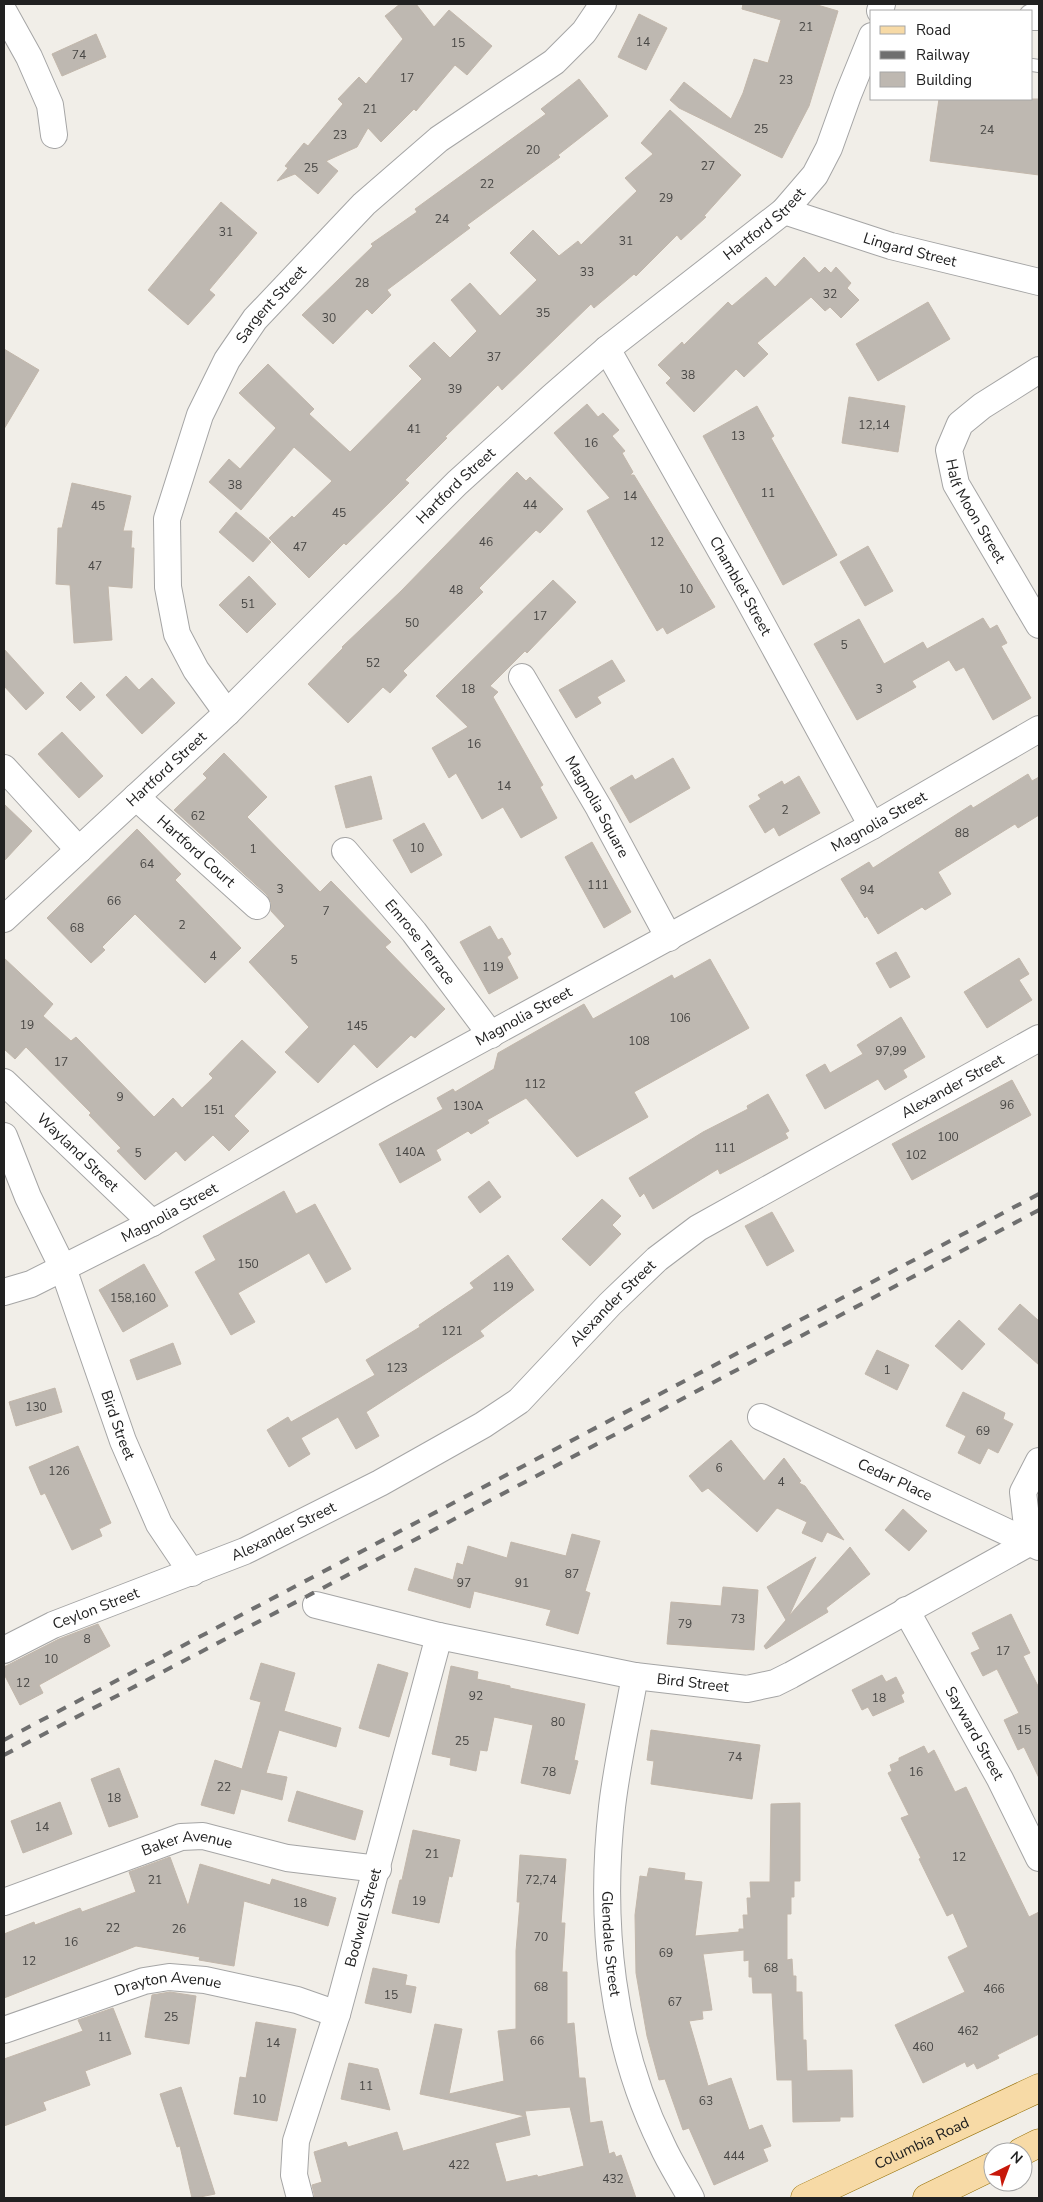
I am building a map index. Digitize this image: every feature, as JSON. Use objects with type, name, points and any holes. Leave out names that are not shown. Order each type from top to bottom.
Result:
[{"type":"main road","name":"Columbia Road","points":[[805,2198],[1039,2088]]},
{"type":"main road","points":[[927,2198],[983,2171]]},
{"type":"street","name":"Sargent Street","points":[[227,713],[196,670],[177,634],[168,587],[167,519],[200,415],[227,360],[255,319],[364,204],[439,139],[554,62],[584,32],[603,4]]},
{"type":"street","points":[[4,12],[29,57],[50,105],[54,135]]},
{"type":"street","name":"Hartford Street","points":[[4,919],[227,713],[458,482],[607,350],[784,211],[815,175],[829,148],[870,41]]},
{"type":"street","name":"Lingard Street","points":[[784,211],[890,246],[1039,282]]},
{"type":"street","name":"Chamblet Street","points":[[607,350],[747,597],[872,826]]},
{"type":"street","name":"Half Moon Street","points":[[1039,370],[982,406],[960,424],[949,450],[956,484],[1039,625]]},
{"type":"street","name":"Magnolia Square","points":[[522,677],[599,808],[669,938]]},
{"type":"street","name":"Magnolia Street","points":[[4,1292],[31,1284],[152,1223],[383,1093],[872,826],[1039,730]]},
{"type":"street","points":[[4,768],[78,850]]},
{"type":"street","name":"Hartford Court","points":[[136,797],[256,906]]},
{"type":"street","name":"Emrose Terrace","points":[[345,850],[414,932],[491,1035]]},
{"type":"street","name":"Alexander Street","points":[[192,1573],[245,1551],[380,1483],[483,1425],[519,1401],[610,1304],[657,1260],[698,1228],[1039,1038]]},
{"type":"street","name":"Wayland Street","points":[[4,1082],[152,1223]]},
{"type":"street","name":"Bird Street","points":[[4,1136],[28,1197],[63,1268],[123,1441],[159,1524],[192,1573]]},
{"type":"street","name":"Cedar Place","points":[[760,1416],[1036,1543]]},
{"type":"street","points":[[1036,1543],[1023,1492],[1039,1461]]},
{"type":"street","name":"Bird Street","points":[[316,1605],[439,1636],[635,1676],[747,1689],[775,1683],[906,1610],[1036,1543]]},
{"type":"street","name":"Ceylon Street","points":[[4,1650],[61,1622],[131,1594],[192,1573]]},
{"type":"street","name":"Sayward Street","points":[[906,1610],[1000,1779],[1039,1858]]},
{"type":"street","name":"Bodwell Street","points":[[300,2198],[294,2175],[296,2142],[337,2014],[378,1869],[439,1636]]},
{"type":"street","name":"Glendale Street","points":[[635,1676],[612,1807],[607,1893],[609,1950],[620,2023],[639,2089],[662,2145],[692,2198]]},
{"type":"street","name":"Baker Avenue","points":[[4,1902],[181,1837],[203,1836],[287,1858],[378,1869]]},
{"type":"street","name":"Drayton Avenue","points":[[4,2030],[144,1981],[169,1977],[205,1980],[296,2000],[337,2014]]},
{"type":"building","points":[[400,4],[416,4],[434,27],[449,10],[492,46],[467,75],[455,65],[416,111],[414,109],[381,142],[368,128],[357,147],[326,161],[338,171],[318,194],[295,174],[277,181],[288,168],[285,166],[304,143],[308,146],[343,104],[338,99],[359,77],[366,84],[403,39],[385,16]]},
{"type":"building","points":[[743,4],[814,4],[838,11],[809,106],[782,158],[679,108],[670,100],[684,82],[731,119],[743,93],[754,59],[768,63],[781,20],[742,9]]},
{"type":"building","points":[[639,14],[667,28],[646,70],[618,57]]},
{"type":"building","points":[[96,34],[106,57],[62,76],[52,54]]},
{"type":"building","points":[[579,79],[608,116],[558,155],[560,157],[467,225],[470,228],[387,290],[391,295],[372,314],[367,309],[333,344],[302,315],[373,246],[371,244],[417,212],[415,209],[546,114],[541,109]]},
{"type":"building","points":[[1039,99],[1039,175],[930,161],[939,100]]},
{"type":"building","points":[[670,110],[741,175],[704,216],[706,217],[681,240],[677,235],[636,276],[634,274],[594,308],[591,304],[502,390],[498,385],[405,480],[409,483],[346,545],[344,543],[309,578],[269,538],[292,516],[294,518],[332,481],[294,447],[241,510],[209,482],[229,459],[240,469],[276,428],[239,393],[268,364],[314,409],[309,414],[350,452],[422,379],[409,366],[434,342],[450,358],[477,331],[451,300],[470,283],[500,316],[537,280],[510,253],[533,230],[559,256],[578,241],[581,245],[637,191],[625,178],[653,154],[641,143]]},
{"type":"building","points":[[221,202],[257,233],[209,290],[215,295],[188,325],[148,290]]},
{"type":"building","points":[[804,257],[819,273],[825,267],[831,273],[836,267],[851,283],[847,288],[859,300],[841,318],[830,307],[825,311],[811,297],[757,343],[768,354],[744,377],[736,369],[694,412],[666,383],[671,378],[658,365],[682,342],[684,345],[728,302],[732,306],[766,277],[775,287]]},
{"type":"building","points":[[928,302],[950,339],[878,381],[856,344]]},
{"type":"building","points":[[4,349],[39,370],[4,429]]},
{"type":"building","points":[[849,397],[905,406],[898,452],[842,443]]},
{"type":"building","points":[[587,404],[598,417],[603,413],[619,430],[612,436],[625,451],[622,453],[633,472],[630,475],[634,475],[715,607],[667,634],[663,627],[657,631],[587,511],[610,498],[554,433]]},
{"type":"building","points":[[757,406],[774,436],[771,438],[837,555],[783,585],[703,436]]},
{"type":"building","points":[[517,472],[526,481],[530,477],[563,509],[540,533],[536,530],[479,588],[483,592],[403,671],[407,675],[390,693],[383,687],[348,723],[308,684],[342,647],[401,591]]},
{"type":"building","points":[[72,483],[131,496],[123,531],[132,531],[131,548],[134,548],[132,588],[108,586],[112,640],[74,643],[70,585],[56,584],[58,528],[62,528]]},
{"type":"building","points":[[236,512],[271,542],[253,562],[219,532]]},
{"type":"building","points":[[868,546],[893,591],[865,606],[840,562]]},
{"type":"building","points":[[249,576],[276,604],[247,633],[219,605]]},
{"type":"building","points":[[553,580],[576,602],[527,653],[525,651],[490,686],[498,692],[493,697],[543,785],[540,787],[557,818],[521,838],[503,807],[482,819],[456,773],[449,778],[432,748],[468,727],[436,696]]},
{"type":"building","points":[[983,618],[990,629],[997,625],[1007,643],[1001,646],[1031,698],[993,720],[964,667],[956,671],[949,660],[912,681],[916,687],[857,720],[814,644],[859,619],[884,664],[923,642],[927,649]]},
{"type":"building","points":[[4,649],[44,693],[26,710],[4,686]]},
{"type":"building","points":[[612,660],[625,681],[597,697],[601,703],[576,718],[559,690]]},
{"type":"building","points":[[126,676],[139,690],[152,678],[175,703],[142,734],[106,695]]},
{"type":"building","points":[[81,682],[95,697],[80,711],[66,697]]},
{"type":"building","points":[[62,732],[103,776],[79,798],[38,754]]},
{"type":"building","points":[[224,753],[267,797],[247,817],[320,892],[331,881],[391,942],[385,947],[445,1009],[415,1038],[411,1035],[377,1068],[354,1044],[318,1083],[285,1052],[309,1027],[249,962],[285,926],[271,911],[271,902],[267,895],[174,810],[207,778],[203,774]]},
{"type":"building","points":[[673,758],[690,788],[630,823],[610,788],[632,775],[635,780]]},
{"type":"building","points":[[1028,774],[1032,781],[1039,777],[1039,815],[1018,828],[1015,824],[938,872],[951,894],[925,910],[922,907],[878,934],[867,916],[865,918],[841,879],[869,862],[873,868],[971,805],[973,808]]},
{"type":"building","points":[[371,776],[382,819],[346,828],[335,786]]},
{"type":"building","points":[[799,776],[820,813],[779,836],[774,827],[765,833],[749,806],[761,799],[758,795],[782,781],[784,785]]},
{"type":"building","points":[[4,804],[32,831],[4,861]]},
{"type":"building","points":[[424,823],[442,855],[411,873],[393,840]]},
{"type":"building","points":[[137,829],[181,874],[175,880],[241,948],[205,983],[135,914],[102,947],[105,950],[91,963],[47,918]]},
{"type":"building","points":[[592,842],[631,912],[604,928],[565,857]]},
{"type":"building","points":[[490,926],[498,940],[502,938],[511,954],[507,957],[518,978],[489,994],[460,942]]},
{"type":"building","points":[[896,952],[910,977],[890,988],[876,963]]},
{"type":"building","points":[[4,958],[53,1004],[43,1016],[71,1041],[76,1037],[154,1117],[173,1098],[182,1108],[213,1078],[209,1074],[242,1040],[276,1072],[234,1116],[249,1131],[229,1151],[213,1135],[185,1161],[176,1151],[145,1180],[117,1151],[121,1148],[89,1115],[91,1113],[26,1047],[15,1059],[4,1049]]},
{"type":"building","points":[[1019,958],[1029,974],[1019,980],[1032,1000],[987,1028],[964,992]]},
{"type":"building","points":[[710,959],[749,1028],[634,1092],[648,1117],[577,1157],[526,1098],[487,1120],[489,1123],[471,1134],[468,1131],[436,1150],[441,1160],[400,1183],[379,1144],[443,1109],[437,1098],[453,1089],[455,1092],[494,1069],[498,1053],[584,1004],[593,1019],[672,975],[674,979]]},
{"type":"building","points":[[901,1017],[925,1057],[903,1070],[907,1077],[885,1090],[878,1079],[825,1109],[806,1075],[825,1064],[830,1073],[863,1054],[857,1045]]},
{"type":"building","points":[[1012,1080],[1031,1115],[912,1180],[892,1144]]},
{"type":"building","points":[[768,1094],[789,1131],[785,1133],[788,1138],[720,1174],[718,1169],[653,1209],[644,1193],[640,1197],[629,1178],[703,1132],[748,1109],[747,1106]]},
{"type":"building","points":[[489,1181],[501,1197],[480,1213],[468,1197]]},
{"type":"building","points":[[284,1191],[296,1214],[315,1204],[351,1269],[326,1283],[309,1253],[238,1293],[255,1322],[231,1335],[195,1272],[216,1260],[203,1236]]},
{"type":"building","points":[[602,1199],[621,1216],[612,1225],[621,1234],[590,1266],[562,1239]]},
{"type":"building","points":[[772,1212],[794,1251],[767,1266],[745,1226]]},
{"type":"building","points":[[508,1255],[534,1290],[480,1331],[484,1336],[366,1412],[379,1436],[356,1449],[338,1417],[301,1438],[310,1454],[289,1467],[267,1430],[288,1417],[291,1422],[375,1375],[366,1360],[420,1327],[419,1325],[474,1288],[470,1283]]},
{"type":"building","points":[[144,1264],[168,1306],[123,1332],[99,1290]]},
{"type":"building","points":[[1020,1304],[1039,1321],[1039,1365],[998,1329]]},
{"type":"building","points":[[959,1320],[985,1344],[962,1370],[935,1346]]},
{"type":"building","points":[[173,1343],[181,1364],[137,1380],[130,1360]]},
{"type":"building","points":[[877,1350],[909,1365],[897,1390],[865,1374]]},
{"type":"building","points":[[55,1388],[62,1412],[16,1426],[9,1402]]},
{"type":"building","points":[[963,1392],[1005,1413],[1003,1419],[1013,1424],[998,1453],[988,1448],[980,1464],[958,1453],[966,1436],[946,1426]]},
{"type":"building","points":[[731,1440],[764,1481],[784,1458],[801,1481],[799,1483],[805,1486],[844,1540],[827,1532],[822,1542],[802,1533],[807,1522],[777,1508],[757,1532],[708,1488],[702,1492],[689,1476]]},
{"type":"building","points":[[78,1446],[111,1523],[99,1529],[102,1536],[72,1550],[45,1493],[41,1495],[29,1467]]},
{"type":"building","points":[[903,1509],[927,1531],[909,1551],[885,1530]]},
{"type":"building","points":[[572,1534],[600,1541],[585,1591],[590,1593],[578,1634],[546,1625],[551,1610],[474,1591],[470,1608],[408,1590],[415,1568],[453,1580],[457,1563],[463,1565],[468,1546],[507,1558],[511,1542],[566,1556]]},
{"type":"building","points":[[850,1547],[870,1574],[826,1608],[828,1612],[766,1649],[764,1646],[786,1620],[767,1587],[816,1557],[789,1616]]},
{"type":"building","points":[[723,1587],[758,1590],[754,1650],[667,1644],[671,1602],[721,1606]]},
{"type":"building","points":[[1011,1614],[1030,1653],[1023,1656],[1039,1688],[1039,1778],[1024,1747],[1018,1750],[1004,1720],[1019,1713],[997,1669],[983,1676],[971,1653],[980,1649],[972,1633]]},
{"type":"building","points":[[98,1624],[110,1646],[39,1685],[43,1693],[20,1705],[4,1674],[4,1667],[59,1639]]},
{"type":"building","points":[[261,1663],[295,1673],[284,1711],[341,1728],[336,1747],[279,1730],[266,1773],[287,1777],[282,1800],[241,1789],[234,1814],[201,1805],[215,1760],[242,1769],[261,1702],[250,1699]]},
{"type":"building","points":[[378,1664],[408,1673],[389,1737],[359,1728]]},
{"type":"building","points":[[451,1666],[478,1672],[477,1679],[585,1704],[574,1760],[578,1761],[570,1794],[521,1783],[533,1725],[494,1717],[487,1751],[480,1750],[476,1771],[450,1765],[451,1758],[432,1754]]},
{"type":"building","points":[[882,1675],[886,1682],[896,1677],[904,1693],[901,1695],[904,1702],[873,1716],[868,1707],[862,1710],[852,1690]]},
{"type":"building","points":[[651,1730],[760,1745],[752,1799],[651,1784],[654,1761],[647,1760]]},
{"type":"building","points":[[924,1746],[928,1754],[934,1750],[955,1792],[966,1787],[1029,1917],[1039,1912],[1039,2034],[997,2055],[999,2058],[977,2069],[974,2063],[967,2067],[965,2062],[923,2083],[895,2025],[965,1992],[948,1957],[968,1947],[953,1913],[947,1916],[919,1859],[921,1858],[901,1818],[909,1815],[888,1773],[892,1771],[890,1765],[899,1761],[899,1758]]},
{"type":"building","points":[[119,1768],[138,1817],[109,1827],[91,1779]]},
{"type":"building","points":[[297,1791],[363,1811],[355,1840],[288,1821]]},
{"type":"building","points":[[60,1802],[72,1834],[23,1853],[11,1821]]},
{"type":"building","points":[[800,1803],[800,1881],[794,1881],[794,1897],[791,1897],[791,1914],[787,1914],[787,1960],[792,1959],[793,1976],[796,1976],[796,1992],[802,1992],[803,2040],[806,2040],[807,2071],[852,2070],[853,2117],[840,2117],[840,2121],[793,2122],[792,2080],[777,2080],[772,1993],[753,1993],[752,1977],[749,1977],[749,1960],[744,1961],[744,1950],[703,1954],[712,2010],[702,2011],[703,2019],[689,2021],[708,2086],[731,2078],[749,2130],[762,2125],[771,2146],[763,2149],[768,2161],[714,2185],[689,2128],[683,2130],[665,2079],[659,2080],[647,2036],[636,1973],[635,1915],[640,1876],[647,1877],[649,1868],[685,1873],[684,1880],[702,1882],[695,1936],[739,1932],[739,1929],[744,1929],[743,1915],[748,1915],[747,1898],[751,1898],[750,1882],[770,1882],[771,1804]]},
{"type":"building","points":[[413,1830],[460,1840],[452,1877],[449,1876],[439,1923],[392,1913],[400,1880],[402,1880]]},
{"type":"building","points":[[520,1855],[566,1859],[561,1923],[565,1923],[562,1972],[567,1972],[567,2024],[574,2023],[579,2078],[585,2078],[590,2123],[602,2121],[609,2154],[614,2152],[616,2157],[621,2155],[636,2198],[315,2198],[312,2185],[322,2182],[314,2152],[346,2142],[348,2147],[397,2132],[403,2151],[525,2116],[420,2094],[435,2024],[462,2029],[449,2094],[504,2081],[498,2031],[516,2029],[516,1951],[520,1902],[517,1902]],"holes":[[[570,2107],[584,2166],[538,2177],[537,2175],[506,2182],[495,2143],[530,2135],[525,2111]]]},
{"type":"building","points":[[170,1857],[188,1906],[200,1864],[270,1885],[272,1879],[336,1898],[328,1926],[244,1901],[234,1966],[199,1960],[200,1957],[136,1946],[4,1998],[4,1934],[34,1922],[35,1925],[80,1908],[82,1912],[136,1892],[129,1872]]},
{"type":"building","points":[[373,1968],[407,1975],[405,1985],[416,1987],[411,2013],[365,2003]]},
{"type":"building","points":[[170,1992],[196,1996],[189,2044],[145,2037],[152,1995]]},
{"type":"building","points":[[113,2008],[131,2054],[85,2071],[90,2085],[43,2102],[46,2110],[4,2126],[4,2059],[83,2031],[78,2020]]},
{"type":"building","points":[[256,2022],[296,2029],[277,2121],[234,2114],[240,2077],[246,2078]]},
{"type":"building","points":[[349,2063],[378,2069],[390,2110],[341,2099]]},
{"type":"building","points":[[181,2087],[215,2194],[192,2198],[180,2146],[177,2147],[160,2094]]},
{"type":"railway","points":[[4,1740],[1039,1194]]},
{"type":"railway","points":[[4,1755],[1039,1210]]}]
